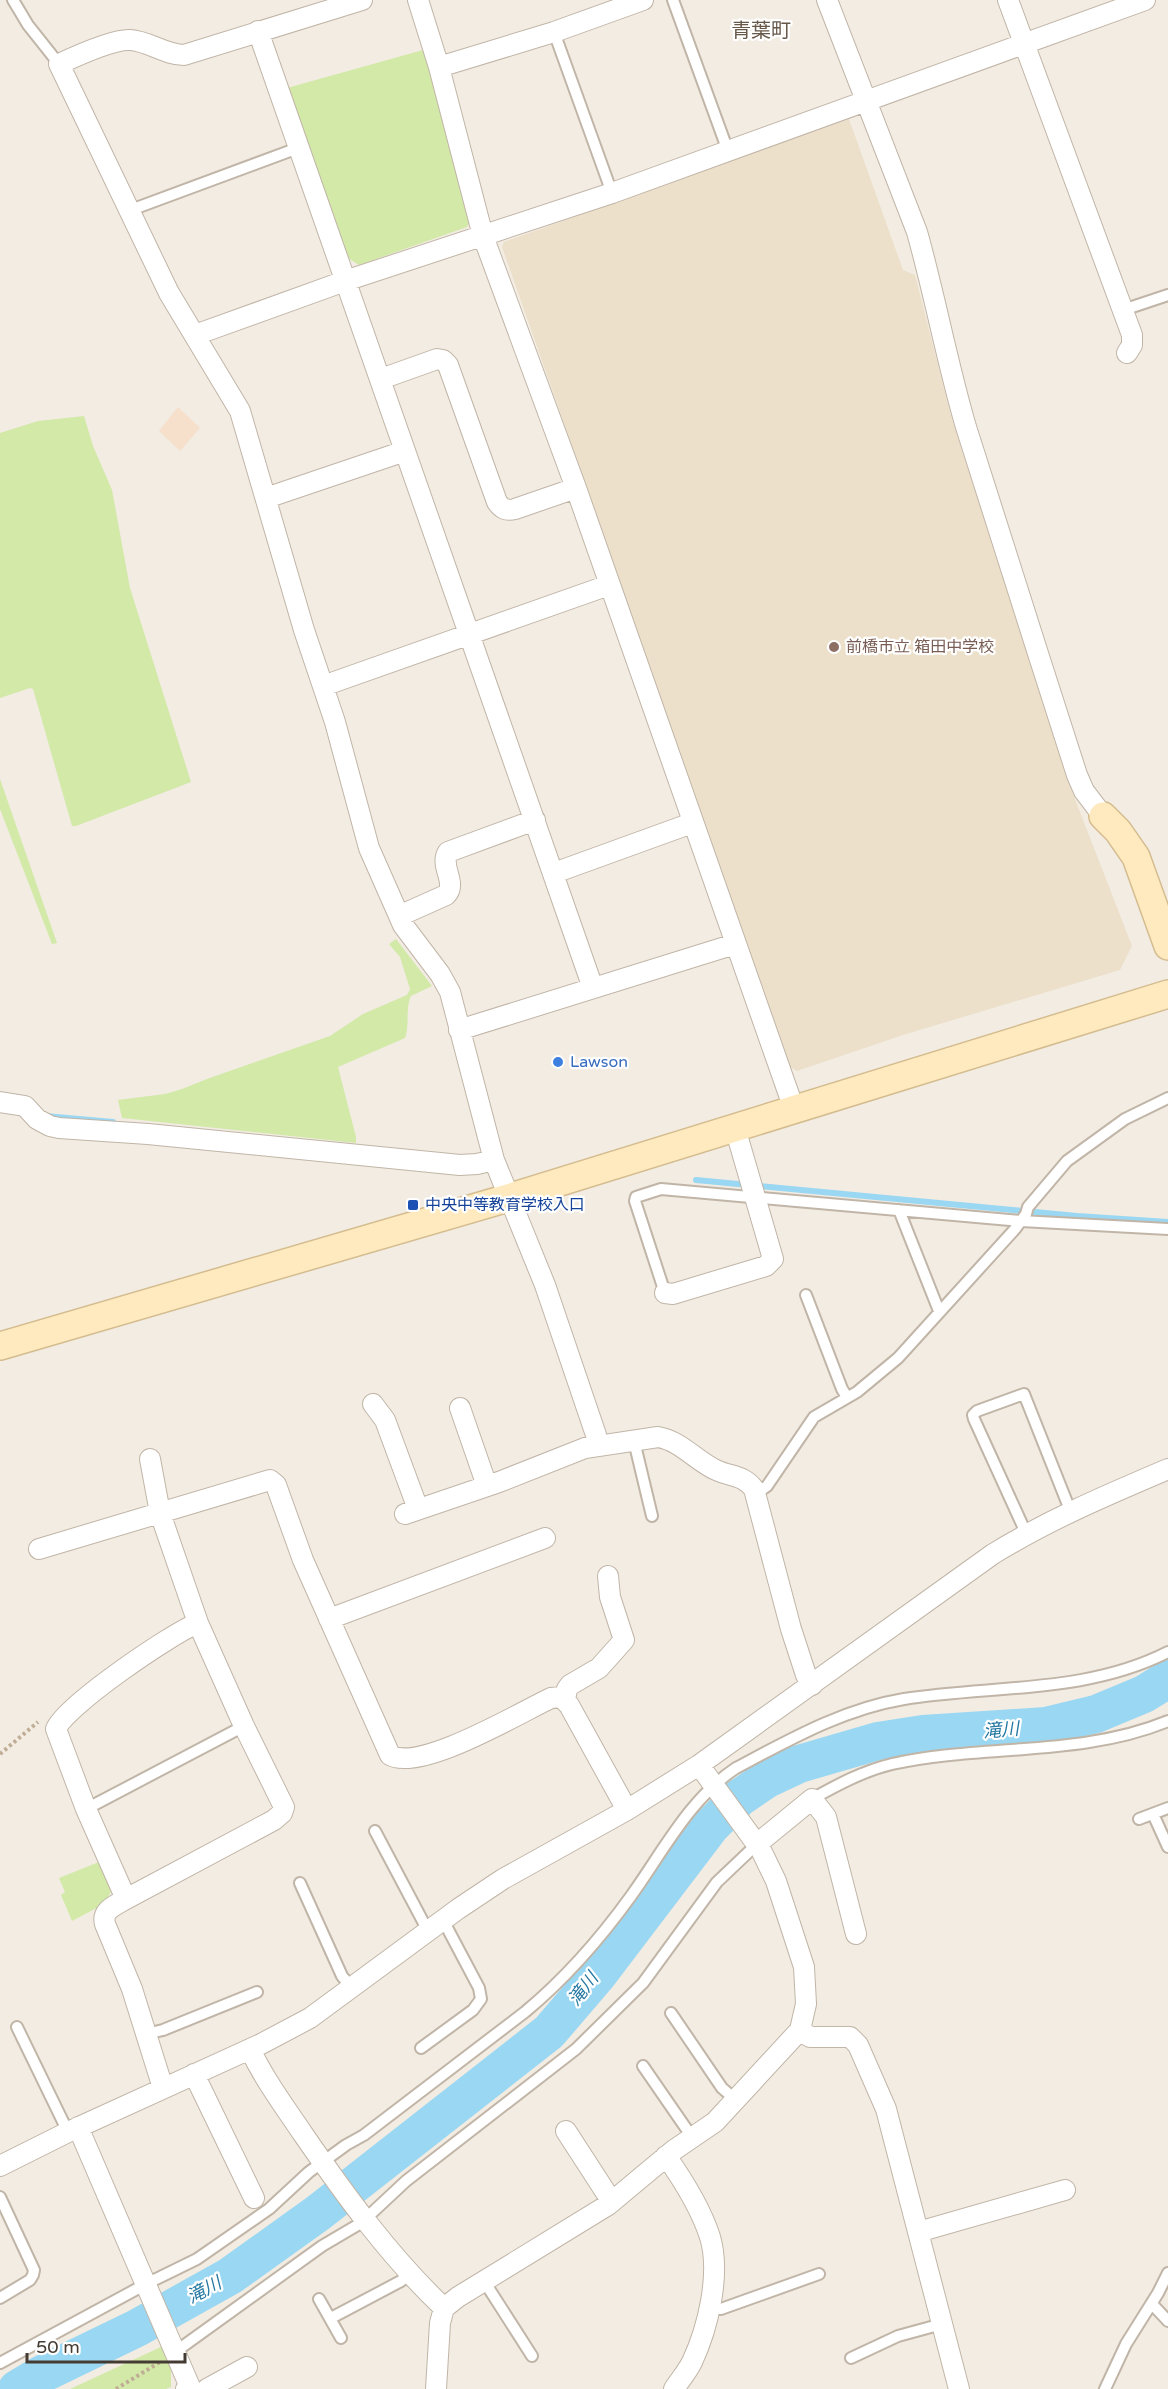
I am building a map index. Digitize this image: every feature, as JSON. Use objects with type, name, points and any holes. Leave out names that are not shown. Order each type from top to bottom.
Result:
[{"type":"street","points":[[362,0],[184,55],[174,55],[130,40],[74,57],[59,64],[169,294],[240,411],[304,630],[342,748],[369,848],[409,935],[446,984],[494,1160],[545,1285],[596,1436],[597,1446]]},
{"type":"street","points":[[418,0],[439,67],[483,236],[576,488],[794,1110]]},
{"type":"street","points":[[439,67],[554,32],[643,0]]},
{"type":"street","points":[[827,0],[917,232],[966,426],[1077,776],[1084,791],[1118,831],[1136,857],[1168,946]]},
{"type":"street","points":[[1008,0],[1124,310],[1132,335],[1132,345],[1127,353]]},
{"type":"street","points":[[195,335],[345,281],[612,193],[1146,0]]},
{"type":"street","points":[[258,31],[593,988]]},
{"type":"street","points":[[381,379],[436,359],[443,360],[448,365],[501,508],[515,509],[576,488]]},
{"type":"street","points":[[266,498],[405,451]]},
{"type":"street","points":[[322,686],[609,585]]},
{"type":"street","points":[[399,916],[450,891],[451,885],[445,862],[448,852],[535,820]]},
{"type":"street","points":[[554,873],[692,823]]},
{"type":"street","points":[[459,1030],[735,944]]},
{"type":"street","points":[[0,1346],[508,1198],[1168,994]]},
{"type":"street","points":[[0,1102],[25,1106],[37,1119],[59,1128],[148,1134],[460,1165],[494,1160]]},
{"type":"street","points":[[665,1293],[673,1293],[771,1263],[772,1252],[735,1128]]},
{"type":"street","points":[[374,1404],[385,1420],[411,1512],[487,1486],[585,1448],[658,1437],[669,1439],[710,1467],[745,1479],[756,1494],[791,1629],[804,1670],[812,1685]]},
{"type":"street","points":[[460,1408],[487,1486]]},
{"type":"street","points":[[150,1459],[160,1513],[198,1623],[244,1726],[284,1807],[282,1813],[274,1820],[106,1911],[104,1920],[127,1975],[163,2088]]},
{"type":"street","points":[[0,2166],[310,2018],[436,1926],[536,1859],[627,1810],[699,1765],[971,1569],[1026,1533],[1070,1510],[1168,1469]]},
{"type":"street","points":[[39,1549],[265,1480],[273,1482],[279,1491],[299,1552],[387,1751],[395,1758],[415,1757],[472,1738],[551,1698],[561,1697],[565,1700],[627,1810]]},
{"type":"street","points":[[329,1619],[544,1538]]},
{"type":"street","points":[[565,1700],[570,1685],[599,1668],[624,1640],[610,1597],[608,1576]]},
{"type":"street","points":[[126,1899],[86,1809],[56,1729],[58,1722],[158,1644],[198,1623]]},
{"type":"street","points":[[436,2389],[440,2323],[444,2308],[458,2297],[612,2202],[666,2156],[716,2122],[800,2030],[807,1987],[802,1958],[776,1881],[769,1863],[699,1765]]},
{"type":"street","points":[[754,1841],[812,1799],[826,1817],[856,1934]]},
{"type":"street","points":[[800,2030],[810,2037],[850,2037],[858,2045],[886,2109],[959,2389]]},
{"type":"street","points":[[249,2049],[272,2088],[324,2165],[410,2273],[444,2308]]},
{"type":"street","points":[[195,2074],[254,2198]]},
{"type":"street","points":[[73,2130],[194,2388],[247,2367]]},
{"type":"street","points":[[566,2131],[612,2202]]},
{"type":"street","points":[[666,2156],[694,2203],[711,2238],[714,2273],[709,2308],[697,2350],[691,2364],[674,2389]]},
{"type":"street","points":[[918,2232],[1065,2190]]},
{"type":"lane","points":[[13,0],[27,25],[59,64]]},
{"type":"lane","points":[[674,0],[728,151]]},
{"type":"lane","points":[[554,32],[612,193]]},
{"type":"lane","points":[[128,211],[298,148]]},
{"type":"lane","points":[[1124,310],[1168,295]]},
{"type":"lane","points":[[756,1494],[766,1486],[814,1417],[847,1397],[898,1358],[970,1280],[1067,1161],[1125,1119],[1168,1098]]},
{"type":"lane","points":[[665,1293],[635,1202],[636,1197],[670,1188],[899,1210],[1025,1215],[1168,1229]]},
{"type":"lane","points":[[899,1210],[939,1311]]},
{"type":"lane","points":[[806,1295],[847,1397]]},
{"type":"lane","points":[[1026,1533],[974,1419],[973,1415],[977,1411],[1024,1394],[1070,1510]]},
{"type":"lane","points":[[634,1441],[652,1516]]},
{"type":"lane","points":[[0,2363],[147,2288],[233,2235],[324,2165],[345,2145],[364,2135],[542,1998],[602,1936],[699,1801],[717,1789],[736,1768],[804,1732],[867,1708],[919,1697],[1067,1683],[1134,1667],[1168,1652]]},
{"type":"lane","points":[[812,1799],[851,1778],[890,1764],[1113,1738],[1168,1722]]},
{"type":"lane","points":[[86,1809],[244,1726]]},
{"type":"lane","points":[[1139,1819],[1168,1808]]},
{"type":"lane","points":[[1153,1814],[1168,1846]]},
{"type":"lane","points":[[375,1831],[479,1988],[481,1999],[473,2010],[421,2048]]},
{"type":"lane","points":[[173,2347],[364,2216],[576,2049],[643,1983],[717,1882],[754,1841]]},
{"type":"lane","points":[[300,1883],[342,1976],[352,1988]]},
{"type":"lane","points":[[146,2034],[163,2030],[257,1992]]},
{"type":"lane","points":[[671,2013],[722,2088],[736,2100]]},
{"type":"lane","points":[[17,2027],[73,2130]]},
{"type":"lane","points":[[643,2066],[692,2137]]},
{"type":"lane","points":[[0,2197],[34,2270],[30,2280],[0,2298]]},
{"type":"lane","points":[[331,2318],[401,2281],[410,2273]]},
{"type":"lane","points":[[1105,2389],[1126,2344],[1152,2304],[1168,2273]]},
{"type":"lane","points":[[709,2308],[721,2308],[819,2274]]},
{"type":"lane","points":[[484,2281],[532,2356]]},
{"type":"lane","points":[[319,2299],[341,2338]]},
{"type":"lane","points":[[1152,2304],[1168,2321]]},
{"type":"lane","points":[[850,2358],[898,2336],[942,2324]]},
{"type":"path","points":[[116,2389],[173,2347]]},
{"type":"shaded area","name":"前橋市立 箱田中学校","points":[[849,119],[903,270],[915,275],[951,416],[1068,781],[1132,946],[1120,970],[903,1035],[797,1071],[790,1067],[502,247],[504,242]]},
{"type":"shaded area","points":[[178,407],[200,428],[180,451],[159,431]]},
{"type":"green space","points":[[423,50],[472,218],[467,227],[359,265],[348,258],[287,88]]},
{"type":"green space","points":[[84,416],[93,446],[112,490],[130,588],[191,782],[72,826],[33,689],[0,698],[0,433],[38,421]]},
{"type":"green space","points":[[0,779],[57,943],[52,944],[0,809]]},
{"type":"green space","points":[[396,939],[432,986],[411,996],[405,1038],[338,1067],[356,1143],[122,1118],[118,1100],[165,1094],[182,1089],[330,1036],[363,1014],[407,995],[410,989],[400,957],[389,944]]},
{"type":"green space","points":[[99,1862],[111,1891],[106,1903],[72,1921],[61,1895],[65,1892],[59,1878]]},
{"type":"green space","points":[[161,2347],[171,2369],[171,2387],[166,2389],[70,2389]]},
{"type":"waterway","points":[[45,1116],[113,1122]]},
{"type":"waterway","points":[[696,1180],[1077,1216],[1168,1222]]},
{"type":"waterway","name":"滝川","points":[[17,2389],[42,2374],[137,2328],[230,2276],[318,2213],[549,2032],[597,1976],[711,1826],[739,1798],[767,1779],[799,1764],[878,1741],[923,1734],[1046,1726],[1096,1714],[1144,1694],[1168,1679]]},
{"type":"place","name":"前橋市立 箱田中学校","points":[[834,647]]},
{"type":"place","name":"Lawson","points":[[558,1062]]},
{"type":"place","name":"中央中等教育学校入口","points":[[413,1205]]},
{"type":"district","name":"青葉町","points":[[761,31]]}]
